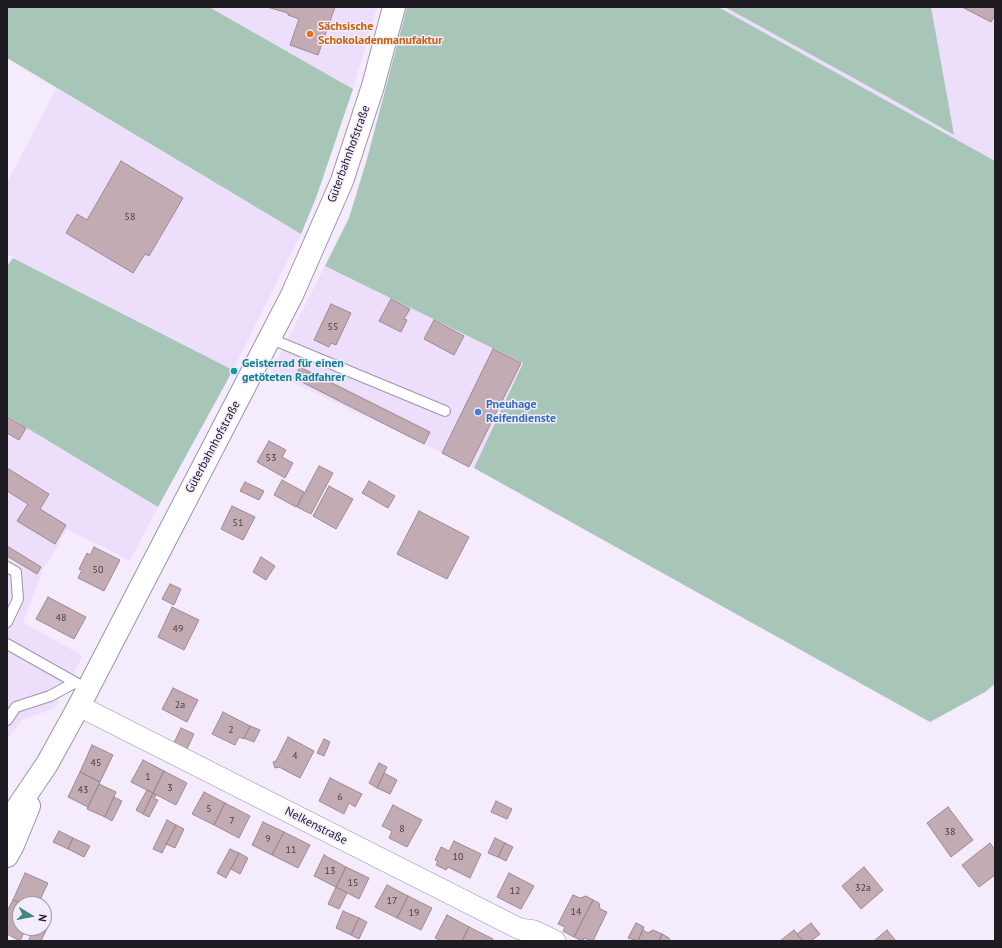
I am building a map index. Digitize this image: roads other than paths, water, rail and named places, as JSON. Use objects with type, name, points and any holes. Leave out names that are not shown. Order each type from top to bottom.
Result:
[{"type":"main road","name":"Güterbahnhofstraße","points":[[7,856],[80,693],[292,295],[342,181],[373,86],[394,7]]},
{"type":"main road","name":"Güterbahnhofstraße","points":[[7,823],[47,764]]},
{"type":"street","name":"Nelkenstraße","points":[[80,693],[516,935],[534,931],[555,941]]},
{"type":"lane","points":[[269,338],[445,411]]},
{"type":"lane","points":[[7,567],[16,572],[18,599],[7,622]]},
{"type":"lane","points":[[7,644],[51,668],[80,693]]},
{"type":"lane","points":[[7,720],[16,707],[50,696],[80,693]]},
{"type":"place","name":"Sächsische Schokoladenmanufaktur","points":[[310,34]]},
{"type":"place","name":"Geisterrad für einen getöteten Radfahrer","points":[[234,371]]},
{"type":"place","name":"Pneuhage Reifendienste","points":[[478,412]]}]
